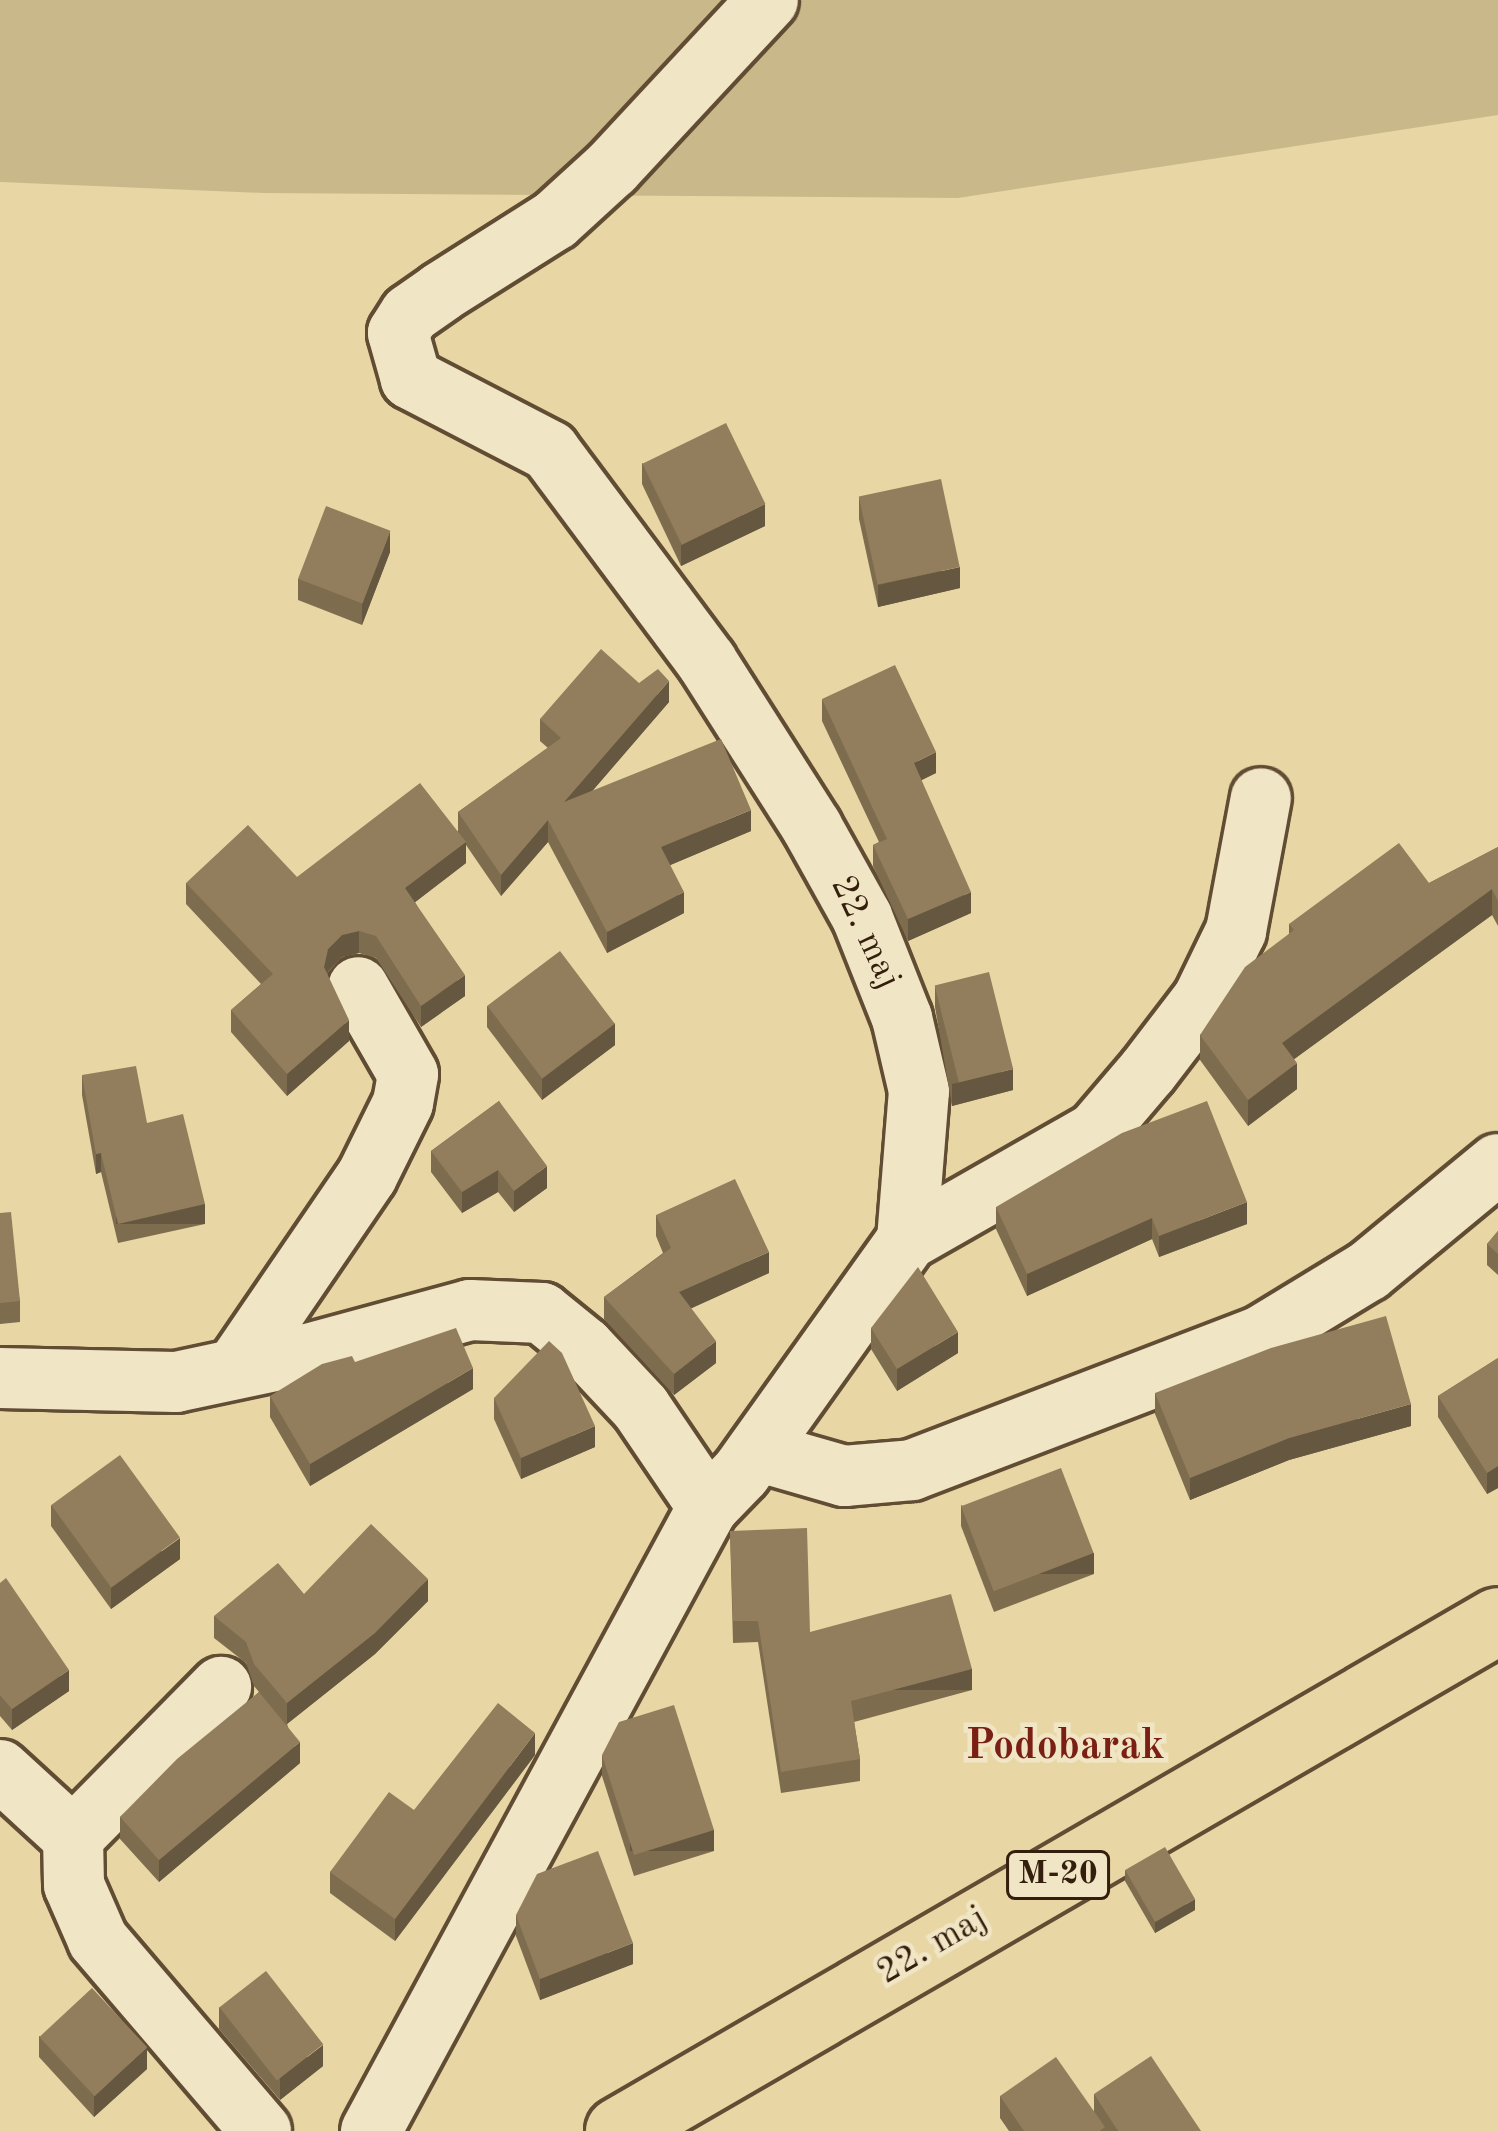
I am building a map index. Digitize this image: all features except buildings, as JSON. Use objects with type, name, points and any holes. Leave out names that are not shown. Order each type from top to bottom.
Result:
[{"type":"main road","name":"22. maj","points":[[619,2131],[1498,1621]]},
{"type":"street","name":"22. maj","points":[[768,0],[612,168],[555,220],[426,303],[398,332],[411,379],[550,451],[707,662],[862,916],[902,1018],[919,1091],[908,1240]]},
{"type":"street","points":[[370,2131],[708,1507],[757,1451],[908,1240],[1096,1132],[1148,1071],[1203,999],[1236,932],[1261,798]]},
{"type":"street","points":[[238,1365],[367,1176],[403,1103],[408,1074],[358,987]]},
{"type":"street","points":[[757,1451],[844,1476],[912,1470],[1261,1336],[1368,1271],[1498,1164]]},
{"type":"street","points":[[0,1378],[176,1382],[238,1365],[308,1354],[470,1310],[542,1313],[584,1347],[641,1408],[708,1507]]},
{"type":"street","points":[[221,1687],[73,1837],[74,1885],[98,1940],[261,2131]]},
{"type":"street","points":[[0,1770],[73,1837]]},
{"type":"shaded area","points":[[0,0],[1498,0],[1498,115],[958,198],[263,193],[0,182]]},
{"type":"district","name":"Podobarak","points":[[1065,1747]]}]
